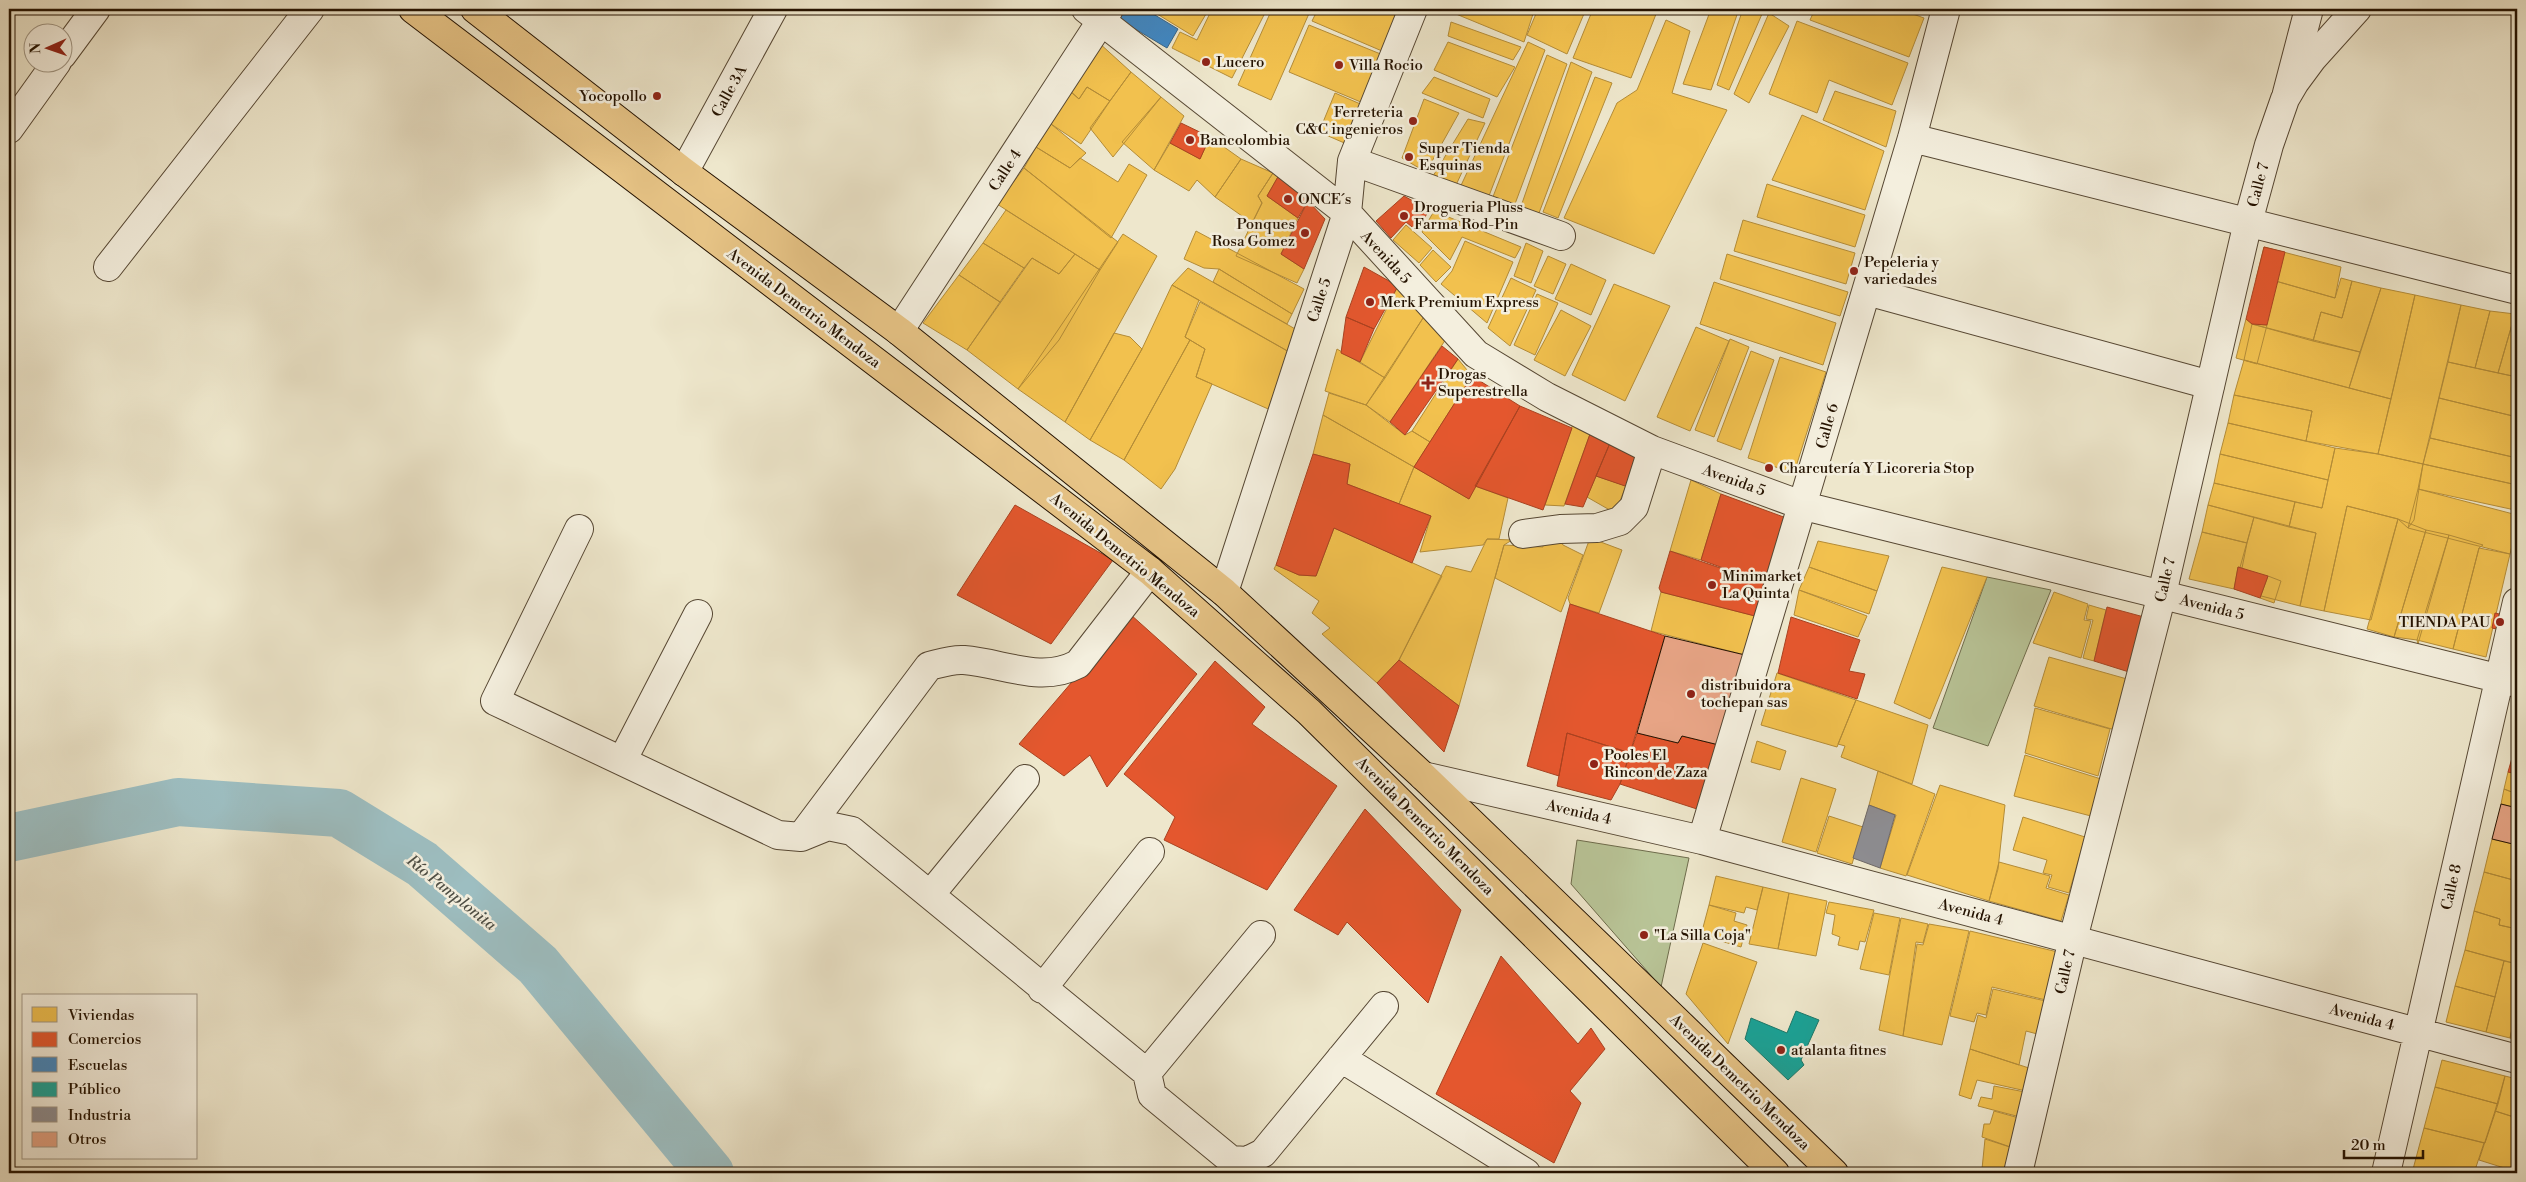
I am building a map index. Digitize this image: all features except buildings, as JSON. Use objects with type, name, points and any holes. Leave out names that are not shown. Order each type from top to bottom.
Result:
[{"type":"main road","name":"Avenida Demetrio Mendoza","points":[[413,9],[1150,571],[1309,712],[1775,1173]]},
{"type":"main road","name":"Avenida Demetrio Mendoza","points":[[475,9],[684,172],[899,331],[1224,592],[1422,776],[1834,1173]]},
{"type":"street","points":[[72,41],[96,9]]},
{"type":"street","points":[[108,267],[310,9]]},
{"type":"street","name":"Calle 3A","points":[[684,172],[773,9]]},
{"type":"street","name":"Calle 5","points":[[1224,592],[1347,213],[1352,161],[1413,9]]},
{"type":"street","name":"Calle 6","points":[[1702,840],[1804,506],[1912,138],[1946,9]]},
{"type":"street","points":[[2285,99],[2309,9]]},
{"type":"street","name":"Calle 7","points":[[2018,1173],[2073,939],[2162,594],[2248,222],[2269,145],[2285,99],[2312,59],[2357,9]]},
{"type":"street","name":"Avenida 5","points":[[1099,13],[1347,213],[1476,354],[1547,397],[1652,450],[1804,506],[2508,681]]},
{"type":"street","name":"Calle 4","points":[[899,331],[1099,13]]},
{"type":"street","points":[[9,129],[50,72]]},
{"type":"street","points":[[1912,138],[2517,290]]},
{"type":"street","points":[[1352,161],[1561,236]]},
{"type":"street","points":[[1867,291],[2210,385]]},
{"type":"street","points":[[1523,534],[1560,528],[1597,528],[1620,521],[1634,507],[1652,450]]},
{"type":"street","points":[[579,529],[495,701],[778,835],[801,836],[828,826],[852,831],[1147,1073],[1152,1095],[1231,1160],[1247,1161],[1263,1153],[1384,1006]]},
{"type":"street","points":[[801,836],[930,666],[949,660],[964,660],[1038,674],[1064,672],[1078,664],[1150,571]]},
{"type":"street","name":"Calle 8","points":[[2386,1173],[2418,1032],[2508,681],[2517,602]]},
{"type":"street","points":[[622,761],[698,614]]},
{"type":"street","name":"Avenida 4","points":[[1422,776],[1702,840],[2517,1060]]},
{"type":"street","points":[[930,895],[1026,779]]},
{"type":"street","points":[[1042,988],[1150,852]]},
{"type":"street","points":[[1147,1073],[1261,935]]},
{"type":"street","points":[[1341,1058],[1526,1173]]},
{"type":"green space","points":[[1987,577],[2051,590],[1988,746],[1933,728]]},
{"type":"green space","name":"\"La Silla Coja\"","points":[[1577,840],[1689,858],[1661,987],[1571,884]]},
{"type":"waterway","name":"Río Pamplonita","points":[[9,838],[178,802],[339,813],[422,864],[538,965],[710,1173]]},
{"type":"place","name":"Lucero","points":[[1206,62]]},
{"type":"place","name":"Villa Rocio","points":[[1339,65]]},
{"type":"place","name":"Yocopollo","points":[[657,96]]},
{"type":"place","name":"Ferreteria C&C ingenieros","points":[[1413,121]]},
{"type":"place","name":"Bancolombia","points":[[1190,140]]},
{"type":"place","name":"Super Tienda Esquinas","points":[[1409,157]]},
{"type":"place","name":"ONCE´s","points":[[1288,199]]},
{"type":"place","name":"Drogueria Pluss Farma Rod-Pin","points":[[1404,216]]},
{"type":"place","name":"Ponques Rosa Gomez","points":[[1305,233]]},
{"type":"place","name":"Pepeleria y variedades","points":[[1854,271]]},
{"type":"place","name":"Merk Premium Express","points":[[1370,302]]},
{"type":"place","name":"Drogas Superestrella","points":[[1428,383]]},
{"type":"place","name":"Charcutería Y Licoreria Stop","points":[[1769,468]]},
{"type":"place","name":"Minimarket La Quinta","points":[[1712,585]]},
{"type":"place","name":"TIENDA PAU","points":[[2500,622]]},
{"type":"place","name":"distribuidora tochepan sas","points":[[1691,694]]},
{"type":"place","name":"Pooles El Rincon de Zaza","points":[[1594,764]]},
{"type":"place","name":"\"La Silla Coja\"","points":[[1644,935]]},
{"type":"place","name":"atalanta fitnes","points":[[1781,1050]]}]
